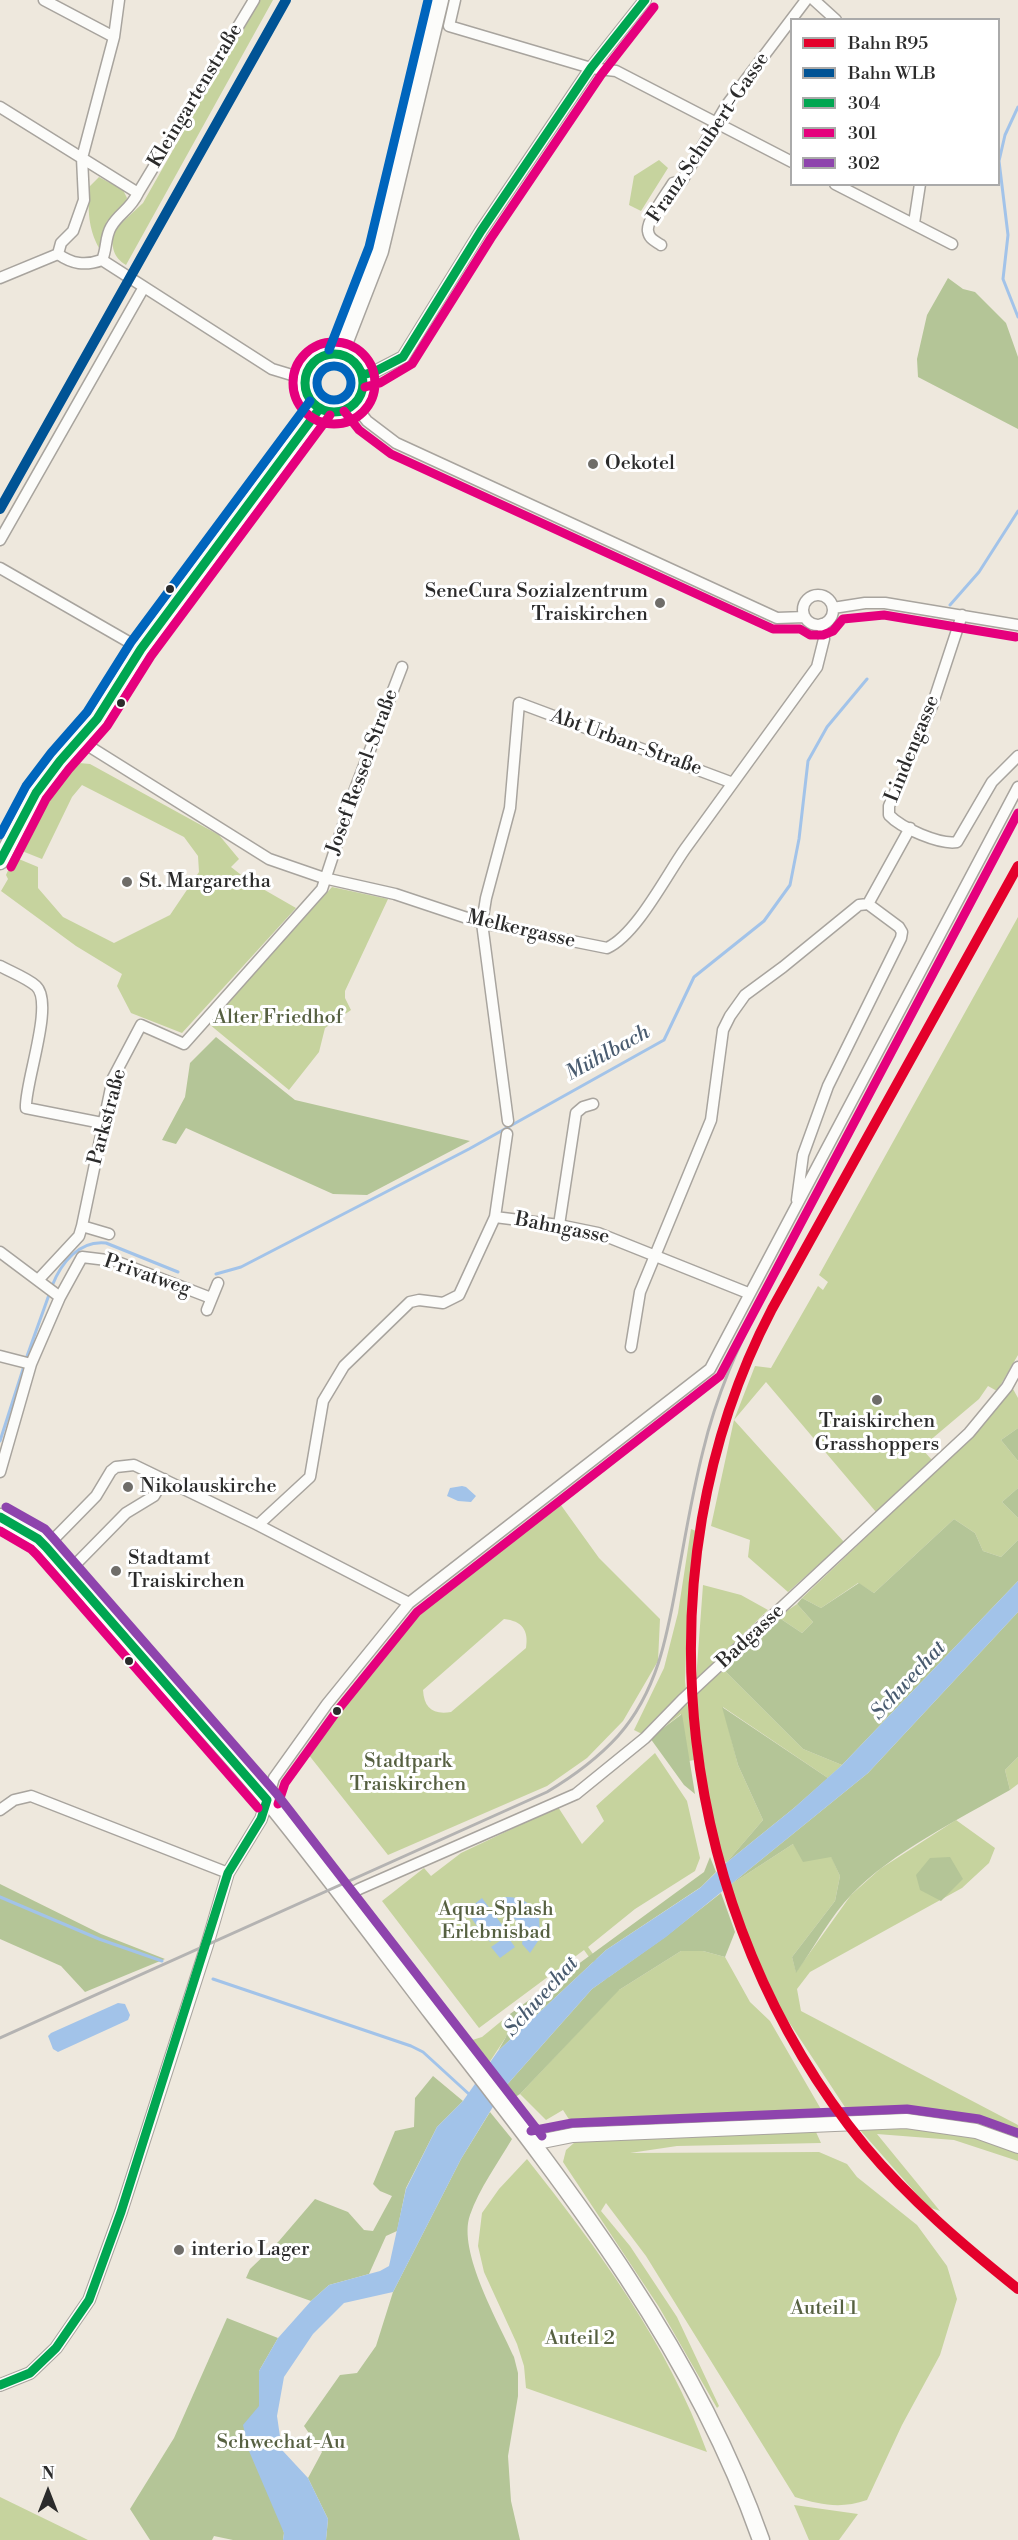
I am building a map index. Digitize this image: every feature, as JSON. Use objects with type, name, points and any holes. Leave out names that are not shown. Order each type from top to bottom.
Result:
[{"type":"main road","points":[[340,354],[380,251],[440,0]]},
{"type":"main road","points":[[340,354],[354,361],[362,375],[362,390],[354,404],[338,411],[320,408],[307,393],[305,379],[309,368],[322,356],[340,354]]},
{"type":"main road","points":[[0,861],[36,793],[60,761],[97,719],[141,649],[320,408]]},
{"type":"main road","points":[[0,1517],[38,1539],[52,1542],[69,1571],[138,1654],[218,1740],[267,1800],[505,2106],[643,2299],[678,2358],[727,2454],[761,2540]]},
{"type":"main road","points":[[533,2144],[573,2135],[906,2121],[976,2131],[1018,2146]]},
{"type":"street","points":[[44,0],[114,37]]},
{"type":"street","points":[[58,254],[61,243],[73,231],[84,200],[82,158],[114,37],[119,0]]},
{"type":"street","name":"Kleingartenstraße","points":[[102,260],[108,234],[113,224],[132,205],[254,0]]},
{"type":"street","points":[[455,0],[449,26],[591,68],[616,71],[790,161]]},
{"type":"street","points":[[362,375],[374,372],[403,357],[482,231],[591,68],[645,0]]},
{"type":"street","name":"Franz Schubert-Gasse","points":[[792,18],[806,0]]},
{"type":"street","points":[[814,0],[834,18]]},
{"type":"street","name":"Franz Schubert-Gasse","points":[[661,245],[648,233],[648,224],[673,183],[682,181],[726,106],[790,21]]},
{"type":"street","points":[[0,107],[138,193]]},
{"type":"street","points":[[839,186],[952,244]]},
{"type":"street","points":[[914,223],[920,186]]},
{"type":"street","points":[[58,254],[69,262],[89,264],[102,260],[272,369],[305,379]]},
{"type":"street","points":[[0,278],[58,254]]},
{"type":"street","points":[[0,540],[144,287]]},
{"type":"street","points":[[354,404],[367,421],[396,443],[777,618],[805,617]]},
{"type":"street","points":[[0,568],[141,649]]},
{"type":"street","points":[[812,596],[825,597],[833,609],[830,618],[822,624],[812,623],[805,617],[803,608],[812,596]]},
{"type":"street","points":[[833,609],[885,603],[1018,625]]},
{"type":"street","name":"Lindengasse","points":[[868,904],[910,828],[891,818],[888,810],[932,706],[962,615]]},
{"type":"street","name":"Melkergasse","points":[[79,740],[270,859],[324,878],[395,894],[482,923],[607,948],[622,939],[641,915],[818,667],[824,639],[822,624]]},
{"type":"street","name":"Josef Ressel-Straße","points":[[324,878],[402,667]]},
{"type":"street","name":"Abt Urban-Straße","points":[[482,923],[486,898],[510,808],[519,703],[733,783]]},
{"type":"street","points":[[910,828],[948,844],[957,842],[992,782],[1018,756]]},
{"type":"street","points":[[0,2385],[30,2373],[56,2348],[89,2300],[121,2212],[228,1873],[261,1819],[274,1778],[327,1704],[409,1603],[710,1369],[748,1293],[1018,787]]},
{"type":"street","name":"Parkstraße","points":[[82,1226],[113,1078],[141,1025],[184,1044],[322,889],[324,878]]},
{"type":"street","points":[[632,1347],[640,1292],[711,1120],[723,1029],[740,1002],[755,986],[783,967],[858,905],[868,904],[899,927],[902,932],[901,938],[828,1086],[802,1155],[796,1203]]},
{"type":"street","points":[[482,923],[508,1121]]},
{"type":"street","points":[[0,966],[37,987],[41,994],[37,1055],[26,1108],[102,1123]]},
{"type":"street","points":[[559,1225],[576,1113],[583,1107],[593,1104]]},
{"type":"street","points":[[495,1217],[507,1134]]},
{"type":"street","name":"Bahngasse","points":[[258,1525],[310,1477],[323,1401],[344,1365],[410,1302],[419,1300],[443,1303],[459,1295],[495,1217],[559,1225],[598,1233],[748,1293]]},
{"type":"street","points":[[0,1473],[26,1363],[49,1289],[79,1236],[82,1226],[109,1234]]},
{"type":"street","points":[[0,1252],[49,1289]]},
{"type":"street","name":"Privatweg","points":[[49,1289],[82,1257],[115,1261],[211,1299]]},
{"type":"street","points":[[207,1310],[218,1282]]},
{"type":"street","points":[[0,1356],[26,1363]]},
{"type":"street","name":"Badgasse","points":[[344,1898],[359,1888],[576,1794],[645,1738],[682,1700],[969,1433],[1007,1387],[1018,1367]]},
{"type":"street","points":[[52,1542],[96,1496],[116,1467],[134,1465],[258,1525],[409,1603]]},
{"type":"street","points":[[69,1571],[126,1513],[154,1496],[164,1479]]},
{"type":"street","points":[[0,1810],[14,1800],[31,1796],[228,1873]]},
{"type":"green space","points":[[258,0],[273,0],[126,265],[118,259],[114,252],[112,232],[143,203]]},
{"type":"green space","points":[[659,160],[668,168],[641,211],[629,205],[634,176]]},
{"type":"green space","points":[[99,177],[123,190],[127,198],[125,207],[107,221],[99,248],[91,226],[89,187]]},
{"type":"green space","points":[[948,278],[963,289],[975,292],[1006,323],[1018,357],[1018,429],[918,377],[917,359],[927,315]]},
{"type":"green space","points":[[90,764],[219,835],[239,859],[231,867],[249,881],[296,908],[182,1033],[131,1013],[117,986],[122,974],[76,946],[1,891],[8,879],[6,875],[14,857],[38,867],[38,888],[63,917],[114,943],[170,915],[199,872],[198,856],[184,837],[82,785],[72,797],[42,859],[17,849],[74,765]]},
{"type":"green space","name":"Alter Friedhof","points":[[332,887],[388,899],[345,991],[345,998],[351,1010],[325,1028],[319,1052],[289,1090],[209,1024]]},
{"type":"green space","points":[[1018,917],[1018,1355],[997,1391],[988,1386],[979,1399],[921,1448],[932,1460],[876,1512],[766,1382],[734,1420],[755,1366],[771,1368],[818,1286],[823,1290],[828,1282],[819,1275]]},
{"type":"green space","points":[[216,1037],[295,1100],[470,1141],[367,1195],[333,1194],[186,1128],[176,1144],[162,1140],[185,1097],[190,1063]]},
{"type":"green space","points":[[1013,1389],[1018,1398],[1018,1428],[1001,1440],[1018,1461],[1018,1488],[1002,1502],[1018,1518],[1018,1540],[1001,1557],[983,1551],[975,1533],[954,1519],[874,1593],[858,1583],[821,1608],[802,1598],[970,1439]]},
{"type":"green space","points":[[734,1420],[844,1542],[788,1592],[748,1557],[750,1540],[711,1526]]},
{"type":"green space","points":[[1018,1428],[1018,1461],[1001,1440]]},
{"type":"green space","points":[[1018,1488],[1018,1518],[1002,1502]]},
{"type":"green space","name":"Stadtpark Traiskirchen","points":[[558,1501],[599,1558],[660,1619],[658,1661],[623,1721],[587,1758],[547,1786],[388,1855],[308,1754],[334,1708],[404,1628],[453,1582]],"holes":[[[504,1619],[520,1624],[525,1631],[526,1648],[451,1712],[445,1713],[431,1709],[425,1701],[423,1690]]]},
{"type":"green space","points":[[954,1519],[975,1533],[983,1551],[1001,1557],[1018,1540],[1018,1581],[842,1765],[803,1749],[724,1670],[778,1617],[802,1633],[813,1622],[797,1604],[802,1598],[821,1608],[859,1583],[874,1593]]},
{"type":"green space","points":[[691,1529],[696,1531],[688,1600],[685,1681],[694,1760],[689,1761],[681,1714],[650,1738],[634,1730],[664,1668],[678,1613]]},
{"type":"green space","points":[[703,1585],[741,1595],[768,1610],[696,1680]]},
{"type":"green space","points":[[797,1604],[813,1622],[802,1633],[778,1617]]},
{"type":"green space","points":[[1018,1612],[1018,1757],[1005,1770],[1010,1790],[906,1850],[868,1879],[837,1912],[796,1973],[792,1957],[835,1901],[840,1876],[831,1857],[803,1862],[793,1844],[730,1885],[868,1773]]},
{"type":"green space","points":[[724,1670],[803,1749],[842,1765],[828,1778],[723,1707],[738,1765],[763,1820],[726,1863],[719,1850],[707,1788],[695,1692]]},
{"type":"green space","points":[[722,1707],[828,1778],[726,1863],[763,1820],[738,1765]]},
{"type":"green space","points":[[682,1714],[695,1794],[684,1785],[650,1738]]},
{"type":"green space","name":"Aqua-Splash Erlebnisbad","points":[[655,1753],[687,1801],[700,1858],[695,1871],[635,1909],[588,1947],[619,1990],[681,1951],[703,1951],[725,1957],[750,2002],[770,2021],[822,2111],[700,2121],[572,2124],[563,2110],[546,2120],[520,2094],[615,1993],[584,1950],[479,2028],[382,1901],[424,1868],[431,1876],[461,1853],[558,1807],[582,1844],[604,1821],[596,1806]]},
{"type":"green space","points":[[1018,1757],[1018,1784],[1010,1790],[1005,1770]]},
{"type":"green space","points":[[956,1820],[995,1848],[989,1863],[962,1888],[810,1972],[797,1989],[801,2011],[1018,2125],[1018,2161],[954,2140],[877,2134],[940,2211],[928,2207],[860,2130],[781,2010],[744,1928],[730,1885],[793,1844],[831,1856],[840,1876],[835,1901],[792,1957],[796,1972],[851,1895],[880,1869]]},
{"type":"green space","points":[[710,1857],[716,1872],[701,1887],[606,1950],[498,2051],[506,2037],[510,2014],[704,1872]]},
{"type":"green space","points":[[950,1857],[963,1879],[941,1901],[920,1890],[916,1875],[930,1858]]},
{"type":"green space","points":[[0,1884],[101,1934],[165,1959],[85,1992],[61,1966],[0,1939]]},
{"type":"green space","points":[[721,1893],[735,1932],[725,1957],[703,1951],[681,1951],[619,1990],[520,2094],[512,2099],[505,2087],[592,1989],[665,1937]]},
{"type":"green space","points":[[510,2014],[506,2037],[487,2066],[469,2041],[482,2037]]},
{"type":"green space","points":[[433,2076],[463,2101],[437,2127],[406,2188],[397,2231],[386,2236],[369,2274],[329,2285],[311,2301],[246,2278],[250,2269],[279,2241],[315,2199],[348,2212],[364,2230],[373,2231],[392,2196],[380,2191],[373,2184],[395,2131],[414,2127],[415,2098]]},
{"type":"green space","points":[[490,2112],[512,2139],[489,2176],[470,2215],[469,2248],[481,2287],[514,2357],[518,2373],[518,2396],[508,2456],[511,2501],[520,2540],[326,2540],[328,2519],[308,2478],[322,2452],[304,2426],[340,2375],[357,2373],[376,2346],[393,2292],[461,2159]]},
{"type":"green space","name":"Auteil 1","points":[[816,2132],[821,2143],[677,2146],[630,2153],[819,2152],[847,2164],[857,2177],[917,2225],[947,2266],[957,2299],[940,2355],[902,2425],[867,2500],[840,2505],[822,2504],[795,2497],[646,2256],[606,2203],[601,2211],[630,2246],[677,2317],[719,2406],[717,2408],[659,2307],[563,2162],[566,2150],[575,2142]]},
{"type":"green space","name":"Auteil 2","points":[[527,2159],[605,2262],[652,2336],[673,2374],[707,2452],[526,2388],[524,2366],[517,2344],[484,2272],[478,2246],[482,2213],[499,2189]]},
{"type":"green space","points":[[227,2318],[278,2338],[259,2371],[259,2406],[284,2533],[283,2540],[233,2540],[214,2536],[212,2540],[150,2540],[130,2509],[174,2438]]},
{"type":"green space","points":[[0,2497],[76,2534],[88,2540],[0,2540]]},
{"type":"green space","points":[[794,2505],[858,2514],[839,2540],[809,2540]]},
{"type":"water","points":[[462,1486],[476,1496],[471,1502],[458,1501],[447,1496],[450,1488]]},
{"type":"water","points":[[1018,1581],[1018,1612],[868,1773],[666,1937],[592,1989],[505,2087],[461,2159],[393,2292],[344,2303],[313,2334],[284,2377],[277,2416],[282,2450],[308,2478],[328,2519],[326,2540],[283,2540],[284,2533],[249,2451],[243,2425],[259,2406],[259,2371],[278,2338],[311,2301],[329,2285],[380,2271],[389,2266],[406,2189],[437,2127],[463,2101],[498,2051],[606,1950],[700,1888],[726,1863],[794,1808],[842,1765]]},
{"type":"water","points":[[503,1897],[524,1901],[539,1916],[540,1938],[530,1953],[522,1944],[523,1937],[515,1934],[514,1928],[518,1923],[509,1913]]},
{"type":"water","points":[[482,1898],[506,1930],[490,1942],[482,1932],[478,1932],[477,1926],[466,1911]]},
{"type":"water","points":[[507,1936],[515,1947],[500,1958],[491,1947]]},
{"type":"water","points":[[118,2003],[125,2004],[130,2015],[128,2020],[58,2052],[53,2049],[48,2036],[51,2033]]},
{"type":"waterway","name":"Mühlbach","points":[[1000,157],[1005,135],[1018,107]]},
{"type":"waterway","name":"Mühlbach","points":[[1000,169],[1008,235],[1003,279],[1018,317]]},
{"type":"waterway","name":"Mühlbach","points":[[950,605],[979,572],[1018,511]]},
{"type":"waterway","name":"Mühlbach","points":[[216,1274],[241,1267],[469,1149],[664,1040],[694,977],[764,921],[790,885],[799,839],[808,761],[827,727],[867,679]]},
{"type":"waterway","name":"Mühlbach","points":[[52,1286],[60,1269],[72,1255],[79,1249],[96,1243],[106,1243],[178,1272]]},
{"type":"waterway","name":"Mühlbach","points":[[26,1359],[50,1292]]},
{"type":"waterway","name":"Mühlbach","points":[[0,1441],[24,1366]]},
{"type":"waterway","points":[[0,1897],[99,1939],[162,1961]]},
{"type":"waterway","points":[[213,1979],[411,2046],[423,2052],[470,2095]]},
{"type":"railway","points":[[0,2038],[547,1792],[602,1752],[631,1719],[642,1701],[658,1663],[669,1623],[692,1500],[708,1431],[745,1333],[764,1295]]},
{"type":"rail line","name":"WLB","points":[[0,509],[286,0]]},
{"type":"rail line","name":"R95","points":[[1018,866],[772,1309],[729,1411],[702,1519],[691,1629],[696,1741],[717,1850],[752,1956],[801,2055],[865,2146],[882,2166],[938,2221],[1018,2289]]},
{"type":"transit line","points":[[329,350],[369,247],[428,0]]},
{"type":"transit line","name":"304","points":[[362,375],[374,372],[403,357],[481,231],[591,68],[645,0]]},
{"type":"transit line","name":"301","points":[[365,387],[380,383],[412,364],[491,238],[601,75],[654,7]]},
{"type":"transit line","name":"301","points":[[334,342],[350,345],[363,354],[372,367],[375,383],[372,399],[363,412],[350,421],[334,424],[318,421],[305,412],[296,399],[293,383],[296,367],[305,354],[318,345],[334,342]]},
{"type":"transit line","name":"304","points":[[334,354],[345,356],[358,367],[363,383],[361,394],[350,407],[334,412],[323,410],[310,399],[305,383],[307,372],[318,359],[334,354]]},
{"type":"transit line","points":[[334,366],[346,371],[351,383],[346,395],[334,400],[322,395],[317,383],[322,371],[334,366]]},
{"type":"transit line","points":[[0,835],[26,786],[87,712],[131,642],[310,401]]},
{"type":"transit line","name":"304","points":[[0,861],[36,793],[60,761],[97,719],[141,649],[320,408]]},
{"type":"transit line","name":"301","points":[[344,411],[359,430],[391,454],[773,629],[800,629],[810,635],[823,635],[833,631],[843,619],[884,615],[1016,637]]},
{"type":"transit line","name":"301","points":[[11,867],[46,799],[107,726],[151,656],[330,415]]},
{"type":"transit line","name":"301","points":[[278,1804],[285,1783],[337,1711],[417,1612],[720,1376],[1018,813]]},
{"type":"transit line","name":"302","points":[[6,1507],[45,1529],[276,1793],[542,2136]]},
{"type":"transit line","name":"304","points":[[0,1517],[38,1539],[46,1547],[267,1800]]},
{"type":"transit line","name":"301","points":[[0,1531],[37,1555],[258,1808]]},
{"type":"transit line","name":"304","points":[[0,2385],[30,2373],[56,2348],[89,2300],[121,2212],[228,1873],[261,1819],[267,1800]]},
{"type":"transit line","name":"302","points":[[531,2131],[572,2123],[907,2109],[979,2119],[1018,2133]]},
{"type":"place","name":"Oekotel","points":[[593,464]]},
{"type":"place","name":"SeneCura Sozialzentrum Traiskirchen","points":[[660,603]]},
{"type":"place","name":"St. Margaretha","points":[[127,882]]},
{"type":"place","name":"Traiskirchen Grasshoppers","points":[[877,1400]]},
{"type":"place","name":"Nikolauskirche","points":[[128,1487]]},
{"type":"place","name":"Stadtamt Traiskirchen","points":[[116,1571]]},
{"type":"place","name":"interio Lager","points":[[179,2250]]},
{"type":"water label","name":"Schwechat","points":[[909,1681]]},
{"type":"water label","name":"Schwechat","points":[[542,1997]]},
{"type":"park label","name":"Schwechat-Au","points":[[281,2443]]}]
